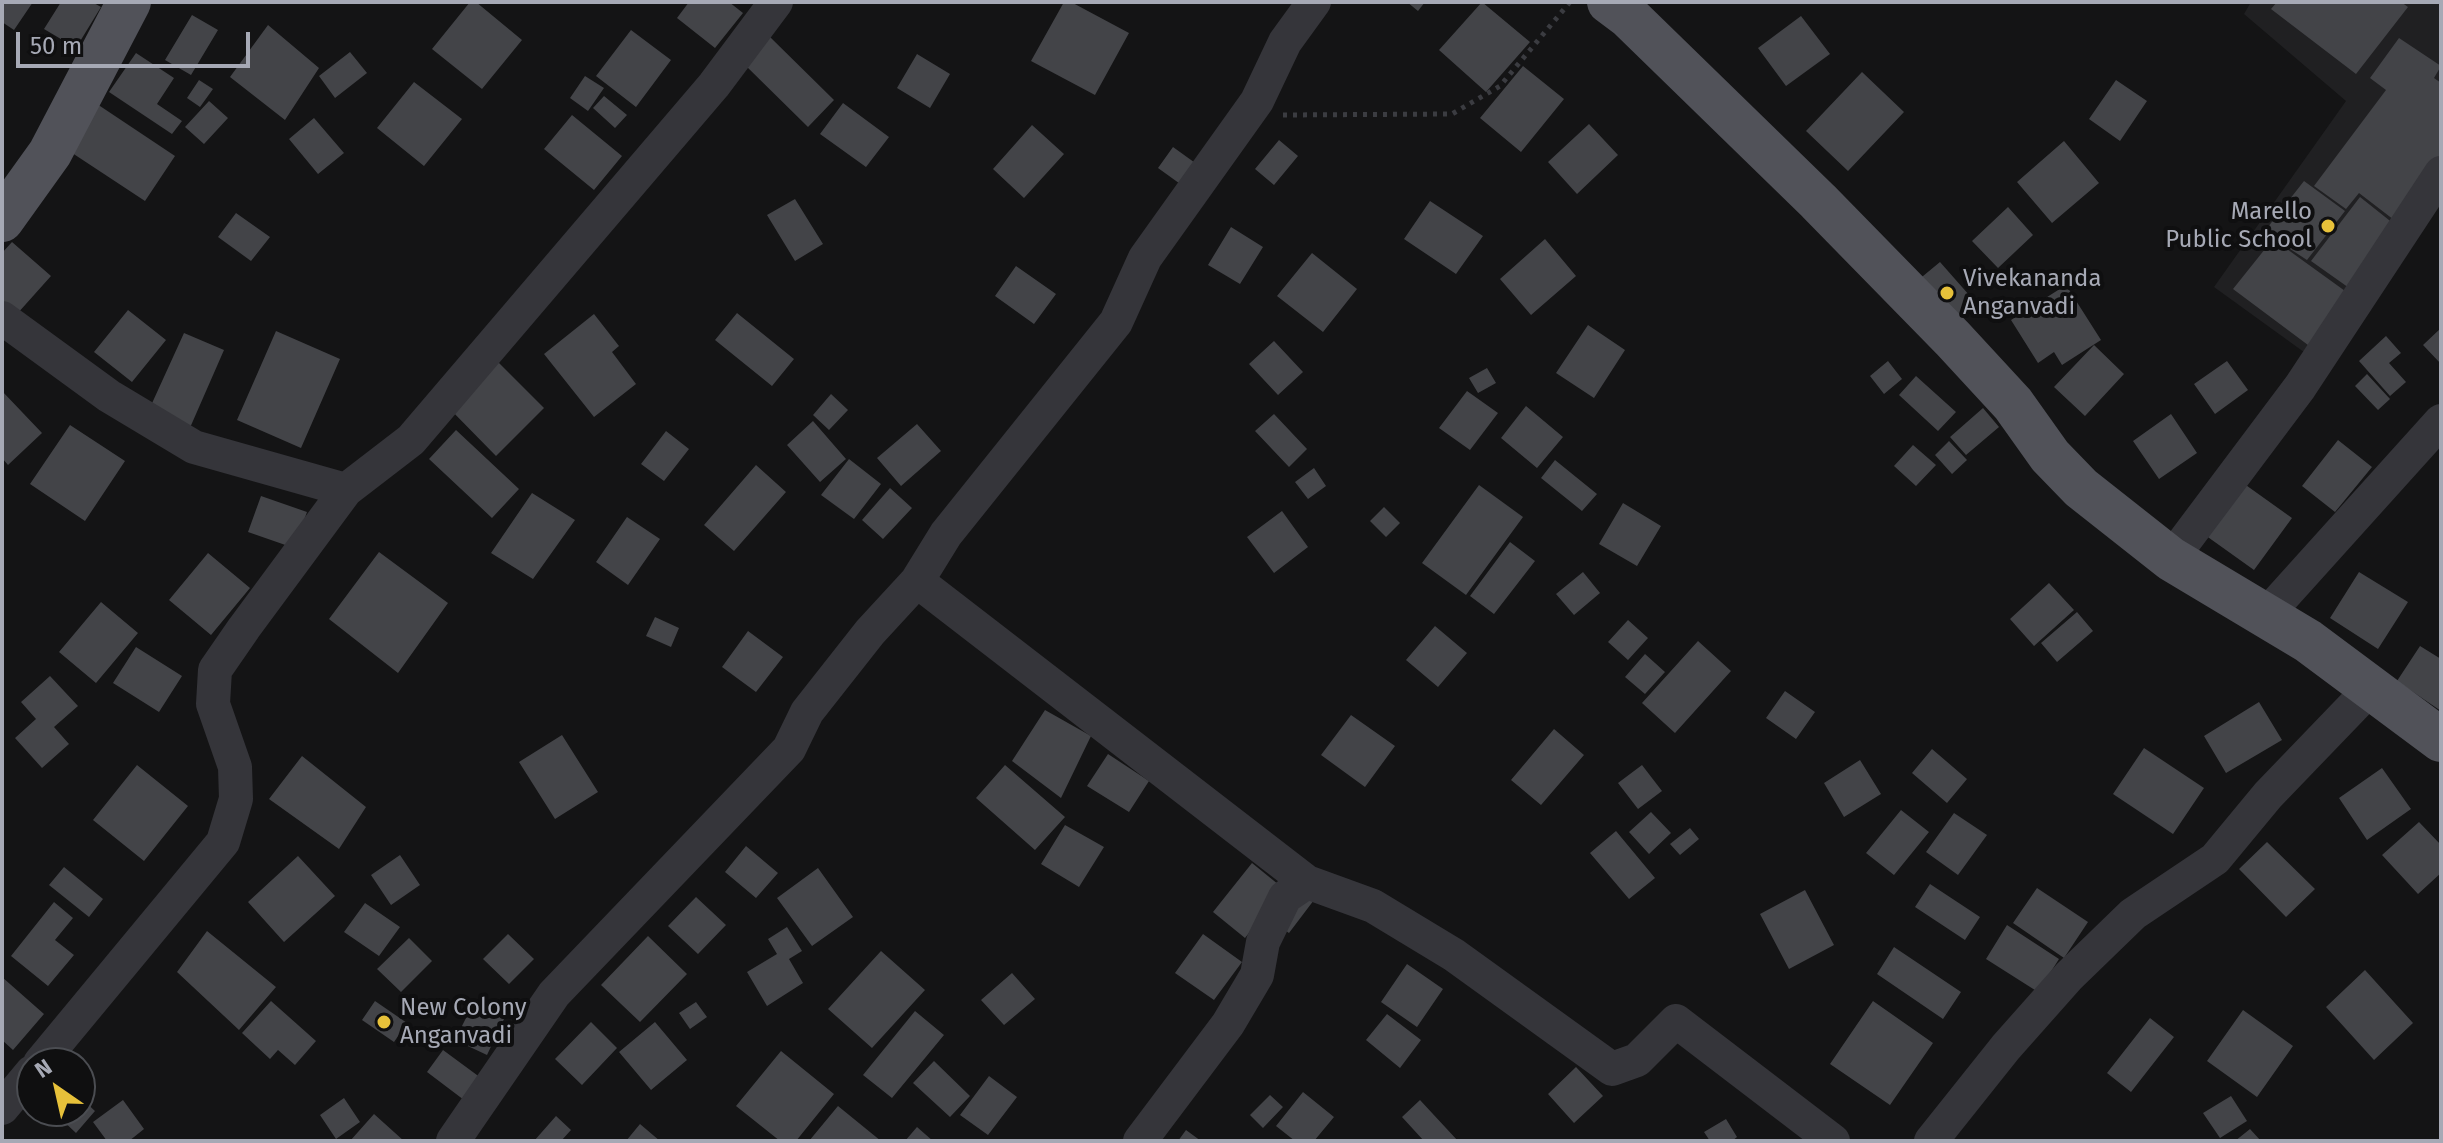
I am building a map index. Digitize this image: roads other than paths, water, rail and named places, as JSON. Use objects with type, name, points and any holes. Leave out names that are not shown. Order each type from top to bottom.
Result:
[{"type":"main road","points":[[2,220],[50,153],[129,2]]},
{"type":"main road","points":[[1609,2],[1629,17],[1807,190],[1953,339],[2013,404],[2050,456],[2081,488],[2171,559],[2267,614],[2441,740]]},
{"type":"street","points":[[53,1047],[223,842],[236,799],[235,767],[213,704],[215,670],[346,490],[411,440],[704,97],[776,2]]},
{"type":"street","points":[[453,1141],[554,994],[574,977],[645,895],[789,749],[807,712],[870,632],[917,581],[946,534],[1116,322],[1145,258],[1246,116],[1285,42],[1314,2]]},
{"type":"street","points":[[2171,559],[2300,387],[2441,173]]},
{"type":"street","points":[[2,318],[109,396],[194,447],[346,490]]},
{"type":"street","points":[[2267,614],[2441,421]]},
{"type":"street","points":[[917,581],[1307,882],[1373,906],[1454,955],[1612,1069],[1637,1060],[1676,1021],[1833,1141]]},
{"type":"street","points":[[1931,1141],[2006,1047],[2069,976],[2133,914],[2215,859],[2268,795],[2371,688]]},
{"type":"street","points":[[1140,1141],[1228,1024],[1257,975],[1263,942],[1285,897],[1307,882]]},
{"type":"street","points":[[2,1108],[16,1091]]},
{"type":"place","name":"Marello Public School","points":[[2328,226]]},
{"type":"place","name":"Vivekananda Anganvadi","points":[[1947,293]]},
{"type":"place","name":"New Colony Anganvadi","points":[[384,1022]]}]
